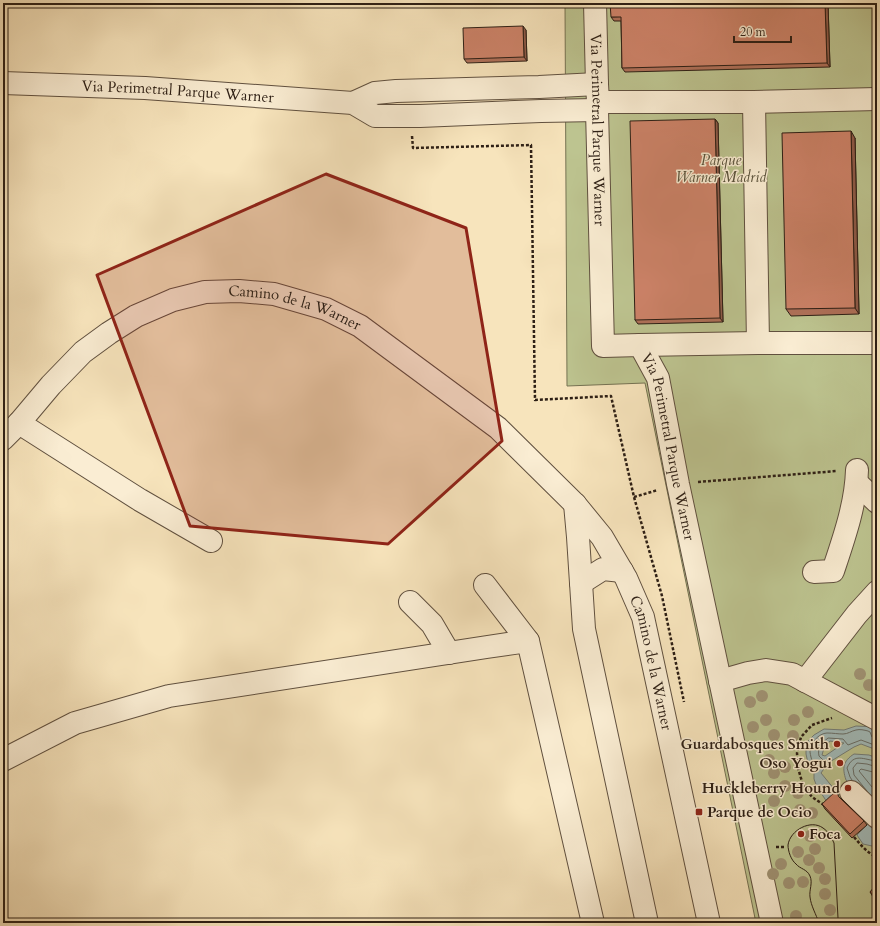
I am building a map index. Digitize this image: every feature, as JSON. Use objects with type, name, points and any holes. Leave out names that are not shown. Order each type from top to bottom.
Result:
[{"type":"street","name":"Via Perimetral Parque Warner","points":[[596,3],[603,346],[640,345],[658,378],[678,484],[772,923]]},
{"type":"street","name":"Via Perimetral Parque Warner","points":[[3,83],[145,88],[353,103]]},
{"type":"street","points":[[353,103],[375,93],[396,91],[539,87],[597,99],[754,102],[877,99]]},
{"type":"street","points":[[353,103],[375,116],[411,116],[541,110],[597,99]]},
{"type":"street","points":[[754,102],[758,343]]},
{"type":"street","name":"Camino de la Warner","points":[[3,439],[51,385],[83,352],[136,316],[173,300],[205,292],[239,291],[274,294],[326,309],[360,326],[498,428],[574,504],[602,537],[622,570],[643,617],[709,923]]},
{"type":"street","points":[[640,345],[877,343]]},
{"type":"street","points":[[18,423],[140,500],[211,541]]},
{"type":"street","points":[[857,476],[877,502]]},
{"type":"street","points":[[814,572],[833,571],[846,531],[857,476]]},
{"type":"street","points":[[574,504],[578,537],[584,629],[648,923]]},
{"type":"street","points":[[581,583],[603,569],[622,570]]},
{"type":"street","points":[[485,585],[528,641],[593,923]]},
{"type":"street","points":[[805,681],[857,614],[877,592]]},
{"type":"street","points":[[410,602],[432,624],[448,652]]},
{"type":"street","points":[[3,760],[75,724],[169,696],[448,652],[528,641]]},
{"type":"street","points":[[720,681],[748,673],[766,670],[792,674],[868,714]]},
{"type":"street","points":[[851,792],[877,817]]},
{"type":"path","points":[[411,116],[412,148],[531,145],[535,400],[611,396],[634,497],[662,596],[685,705]]},
{"type":"path","points":[[634,497],[678,484],[857,476]]},
{"type":"path","points":[[827,807],[812,797],[803,785],[798,768],[797,753],[801,737],[812,725],[868,714]]},
{"type":"path","points":[[854,837],[863,847],[877,857]]},
{"type":"highlighted area","points":[[326,174],[466,228],[502,441],[388,544],[190,526],[97,275]]},
{"type":"green space","name":"Parque Warner Madrid","points":[[565,3],[877,3],[877,923],[756,923],[645,383],[567,386]]},
{"type":"water","points":[[856,726],[877,727],[874,734],[877,735],[877,750],[861,744],[828,763],[821,773],[839,795],[829,805],[817,787],[814,779],[814,771],[808,763],[806,747],[808,741],[814,735],[824,729],[844,730]],"holes":[[[830,741],[844,743],[825,756],[822,755],[824,748]]]},
{"type":"water","points":[[854,754],[869,755],[877,758],[877,813],[846,780],[844,765]]},
{"type":"water","points":[[871,821],[877,826],[877,849],[863,844],[857,835]]},
{"type":"building","points":[[610,3],[825,3],[827,63],[622,68],[621,17],[611,17]]},
{"type":"building","points":[[523,26],[524,57],[464,59],[463,28]]},
{"type":"building","points":[[715,119],[720,318],[635,320],[630,121]]},
{"type":"building","points":[[851,131],[855,308],[786,309],[782,133]]},
{"type":"building","points":[[836,791],[839,797],[864,821],[850,834],[822,804]]},
{"type":"building","points":[[877,884],[877,898],[870,892]]},
{"type":"tram line","points":[[819,923],[812,907],[810,876],[794,862],[788,847],[793,835],[807,825],[823,828],[830,835],[834,843],[837,923]]},
{"type":"place","name":"Guardabosques Smith","points":[[837,744]]},
{"type":"place","name":"Oso Yogui","points":[[840,763]]},
{"type":"place","name":"Huckleberry Hound","points":[[848,788]]},
{"type":"place","name":"Parque de Ocio","points":[[699,812]]},
{"type":"place","name":"Foca","points":[[801,834]]}]
